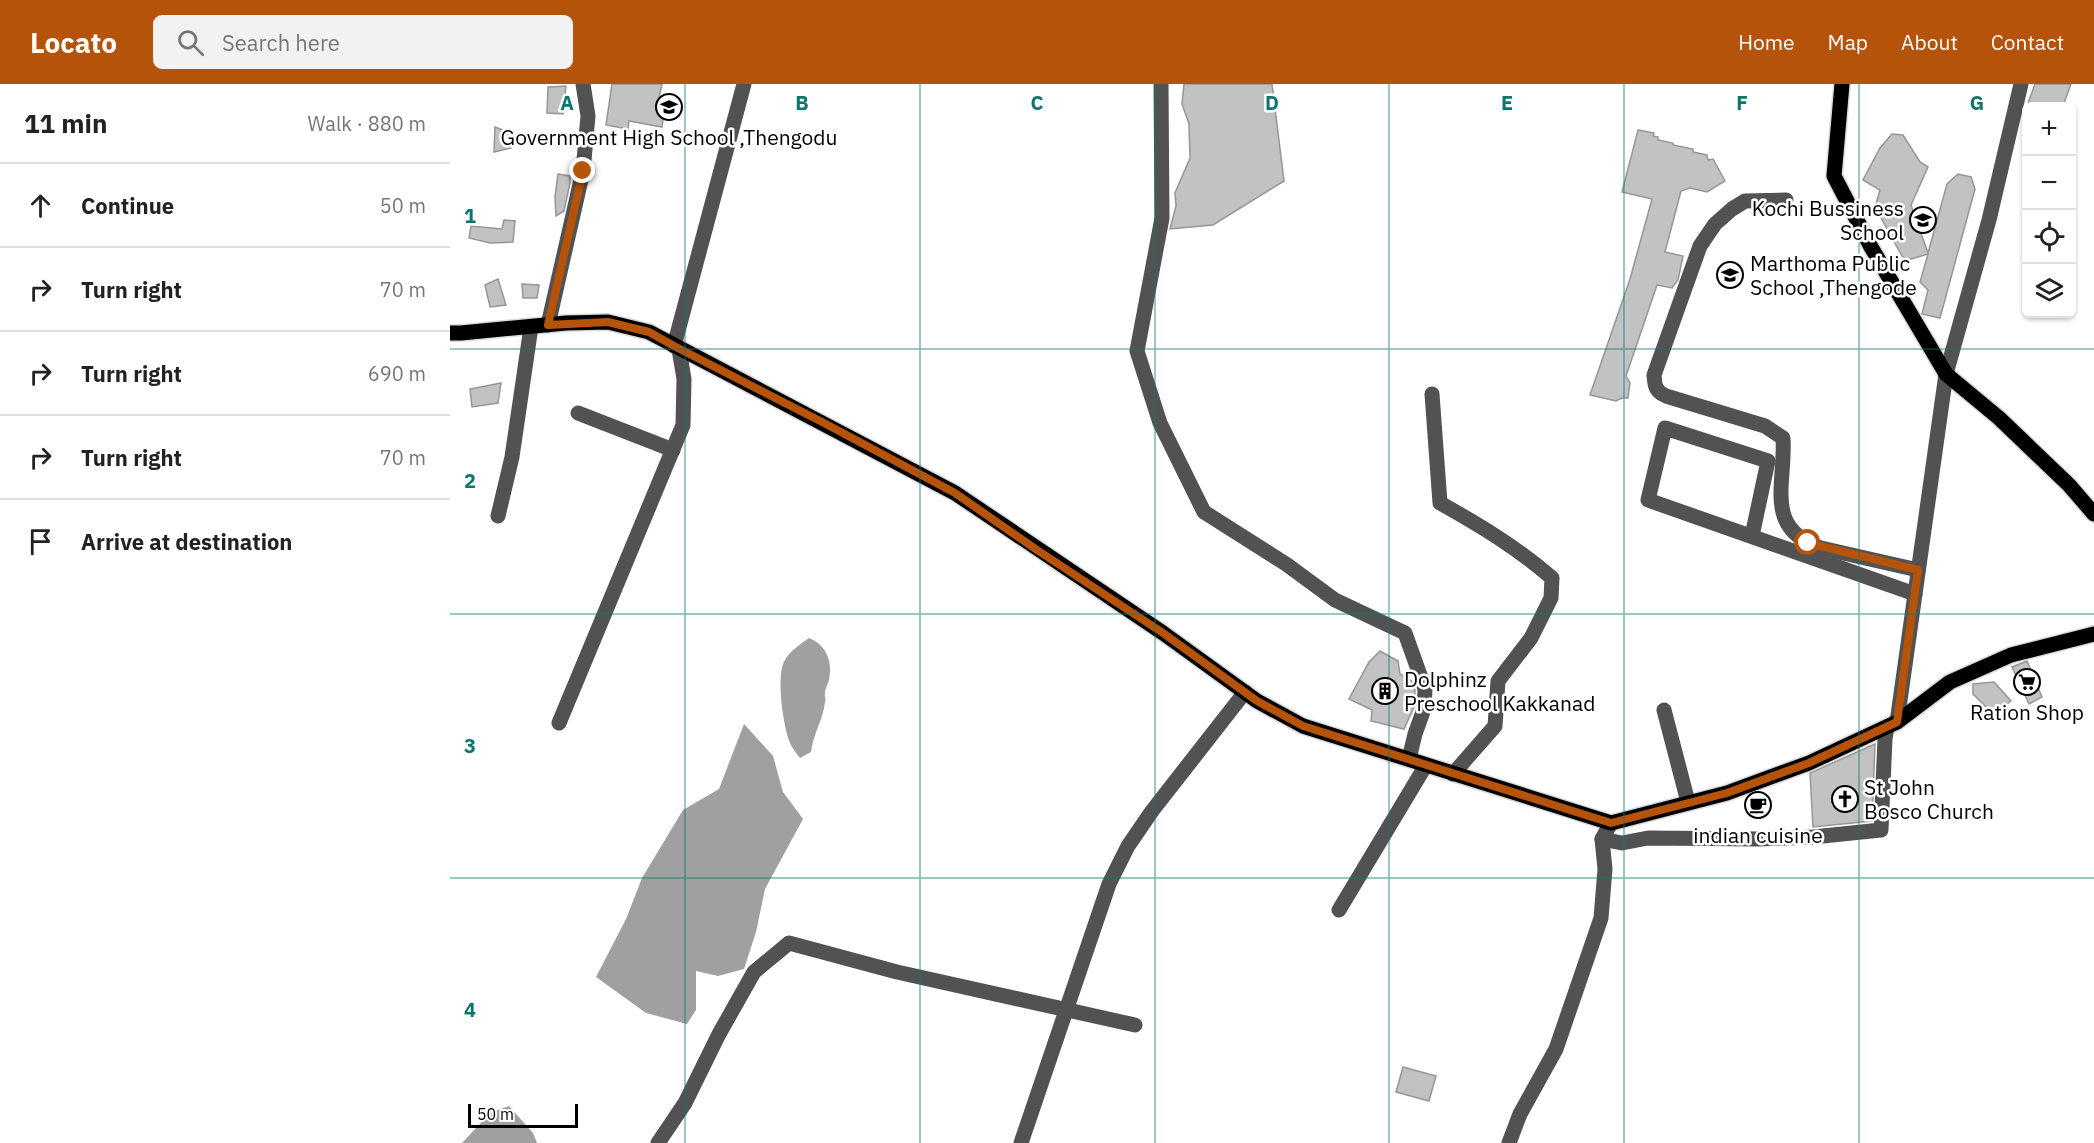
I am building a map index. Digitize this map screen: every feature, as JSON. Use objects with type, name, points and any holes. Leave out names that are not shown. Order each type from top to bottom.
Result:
[{"type":"main road","points":[[1842,84],[1834,176],[1871,247],[1946,374],[1999,418],[2069,486],[2094,514]]},
{"type":"main road","points":[[450,333],[608,322],[649,332],[955,493],[1163,633],[1257,701],[1303,726],[1611,823],[1727,793],[1809,763],[1892,724],[1950,682],[2011,655],[2094,634]]},
{"type":"street","points":[[548,325],[583,171],[588,116],[584,84]]},
{"type":"street","points":[[559,723],[683,425],[684,379],[676,348],[744,84]]},
{"type":"street","points":[[1161,84],[1162,218],[1137,351],[1160,423],[1204,512],[1247,537],[1335,600],[1405,633],[1425,689],[1424,709],[1409,759]]},
{"type":"street","points":[[1602,839],[1622,843],[1648,838],[1758,839],[1813,837],[1881,830],[1885,739],[1892,724],[1915,594],[1946,374],[1989,220],[2021,84]]},
{"type":"street","points":[[1786,200],[1745,201],[1715,224],[1700,246],[1654,375],[1655,387],[1658,393],[1765,426],[1784,438],[1781,505],[1786,525],[1797,537],[1821,548],[1918,570]]},
{"type":"street","points":[[498,516],[512,457],[531,327]]},
{"type":"street","points":[[1432,394],[1440,503],[1524,554],[1552,578],[1551,598],[1531,638],[1498,681],[1495,726],[1453,774]]},
{"type":"street","points":[[578,413],[673,450]]},
{"type":"street","points":[[1752,536],[1768,461],[1665,428],[1648,500],[1915,594]]},
{"type":"street","points":[[1021,1143],[1109,884],[1128,846],[1152,811],[1245,692]]},
{"type":"street","points":[[1664,710],[1688,802]]},
{"type":"street","points":[[1339,910],[1426,765]]},
{"type":"street","points":[[1509,1143],[1520,1114],[1556,1049],[1601,918],[1605,869],[1602,839],[1611,823]]},
{"type":"street","points":[[658,1143],[684,1103],[754,972],[789,943],[897,972],[1135,1026]]},
{"type":"shaded area","points":[[809,638],[820,645],[827,654],[830,673],[825,691],[824,709],[811,752],[800,758],[787,735],[783,715],[781,672],[788,656]]},
{"type":"shaded area","points":[[744,724],[773,756],[783,792],[803,819],[765,889],[756,932],[744,969],[718,976],[696,971],[696,1010],[687,1024],[646,1013],[596,977],[626,919],[642,878],[683,810],[719,789]]},
{"type":"shaded area","points":[[509,1106],[533,1133],[537,1143],[462,1143],[490,1113]]},
{"type":"building","points":[[612,84],[662,84],[659,98],[666,99],[662,127],[629,121],[628,129],[606,125]]},
{"type":"building","points":[[1184,84],[1272,84],[1284,181],[1213,225],[1170,229],[1176,206],[1175,193],[1190,158],[1189,124],[1182,104]]},
{"type":"building","points":[[2035,84],[2071,84],[2064,102],[2028,102]]},
{"type":"building","points":[[566,86],[563,114],[547,113],[548,87]]},
{"type":"building","points":[[495,127],[513,134],[511,148],[494,152]]},
{"type":"building","points":[[1638,130],[1654,133],[1653,136],[1658,137],[1658,140],[1707,155],[1708,160],[1713,159],[1725,181],[1707,192],[1690,188],[1681,191],[1665,252],[1683,256],[1678,280],[1672,288],[1657,285],[1626,376],[1630,383],[1628,398],[1616,401],[1590,395],[1630,279],[1652,199],[1622,192]]},
{"type":"building","points":[[1892,134],[1903,135],[1920,162],[1928,167],[1911,205],[1928,253],[1947,184],[1958,174],[1971,177],[1975,189],[1940,318],[1922,314],[1928,290],[1920,282],[1928,254],[1908,260],[1902,256],[1875,207],[1880,190],[1863,180],[1880,148]]},
{"type":"building","points":[[558,174],[570,176],[570,183],[564,211],[556,216],[555,197]]},
{"type":"building","points":[[504,220],[515,221],[513,242],[490,243],[469,238],[471,226],[502,229]]},
{"type":"building","points":[[498,279],[506,305],[490,307],[485,285]]},
{"type":"building","points":[[522,284],[539,285],[537,298],[523,298]]},
{"type":"building","points":[[501,383],[498,403],[472,407],[470,389]]},
{"type":"building","name":"Dolphinz Preschool Kakkanad","points":[[1380,651],[1398,661],[1400,674],[1412,681],[1415,690],[1414,707],[1404,729],[1371,721],[1372,710],[1349,699],[1369,662]]},
{"type":"building","name":"Ration Shop","points":[[2027,661],[2042,697],[2029,704],[2012,667]]},
{"type":"building","points":[[1994,682],[2011,701],[1993,714],[1973,694],[1973,684]]},
{"type":"building","name":"St John Bosco Church","points":[[1875,744],[1872,821],[1813,827],[1810,773]]},
{"type":"building","points":[[1403,1067],[1436,1076],[1429,1101],[1396,1092]]},
{"type":"place","name":"Government High School ,Thengodu","points":[[669,107]]},
{"type":"place","name":"Kochi Bussiness School","points":[[1923,220]]},
{"type":"place","name":"Marthoma Public School ,Thengode","points":[[1730,275]]},
{"type":"place","name":"Ration Shop","points":[[2027,682]]},
{"type":"place","name":"Dolphinz Preschool Kakkanad","points":[[1385,691]]},
{"type":"place","name":"St John Bosco Church","points":[[1845,799]]},
{"type":"place","name":"indian cuisine","points":[[1758,805]]},
{"type":"route","points":[[583,171],[566,254],[548,325],[608,322],[649,332],[824,423],[955,493],[1163,633],[1257,701],[1303,726],[1611,823],[1727,793],[1809,763],[1897,722],[1918,570],[1808,543]]}]
